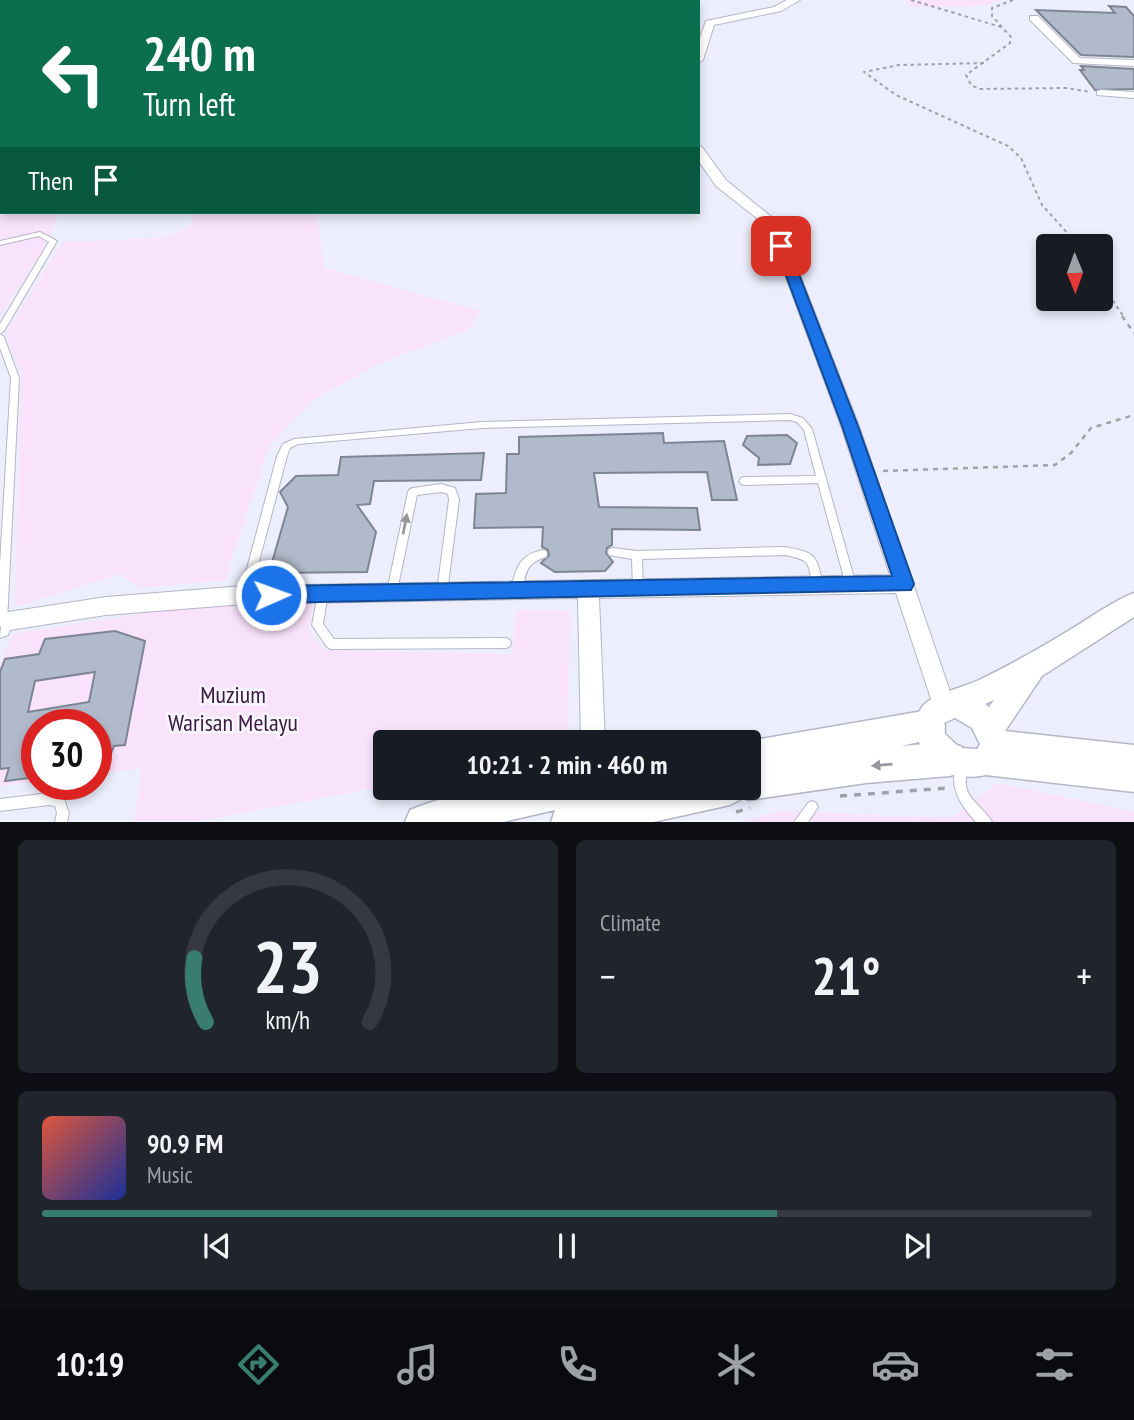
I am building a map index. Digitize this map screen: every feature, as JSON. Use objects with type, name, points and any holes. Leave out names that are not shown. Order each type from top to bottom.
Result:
[{"type":"main road","points":[[761,754],[942,712]]},
{"type":"main road","points":[[761,793],[866,766],[973,757]]},
{"type":"main road","points":[[422,821],[521,800]]},
{"type":"main road","points":[[568,821],[726,800]]},
{"type":"street","points":[[700,54],[710,23],[777,9],[795,0]]},
{"type":"street","points":[[1034,18],[1077,61],[1134,63]]},
{"type":"street","points":[[1101,93],[1134,95]]},
{"type":"street","points":[[700,153],[721,183],[773,225],[866,471],[904,584],[942,712],[937,748],[973,757],[1134,777]]},
{"type":"street","points":[[1,625],[106,606],[244,595],[904,584]]},
{"type":"street","points":[[588,590],[593,730]]},
{"type":"street","points":[[942,712],[1034,667],[1134,604]]},
{"type":"street","points":[[973,757],[1034,667]]},
{"type":"street","points":[[942,712],[975,712],[973,757]]},
{"type":"street","points":[[973,757],[1134,759]]},
{"type":"lane","points":[[0,243],[40,234],[53,241],[0,331]]},
{"type":"lane","points":[[0,337],[15,378],[1,625]]},
{"type":"lane","points":[[244,595],[282,456],[286,446],[297,441],[482,425],[790,416],[800,420],[808,429],[851,585]]},
{"type":"lane","points":[[744,481],[822,479]]},
{"type":"lane","points":[[392,592],[413,492],[440,488],[452,491],[454,500],[442,592]]},
{"type":"lane","points":[[613,552],[637,555],[785,551],[805,555],[813,562],[818,586]]},
{"type":"lane","points":[[517,591],[522,565],[533,556],[542,554]]},
{"type":"lane","points":[[637,555],[638,589]]},
{"type":"lane","points":[[323,593],[317,625],[331,644],[506,643]]},
{"type":"lane","points":[[973,757],[962,797],[986,821]]},
{"type":"lane","points":[[0,805],[60,800],[63,813],[61,821]]},
{"type":"lane","points":[[800,821],[812,807]]},
{"type":"path","points":[[911,0],[1002,28]]},
{"type":"path","points":[[1013,0],[992,8],[992,16],[1011,37],[1010,43],[967,75],[971,85],[979,89],[1077,88],[1101,93]]},
{"type":"path","points":[[984,63],[899,65],[864,72],[896,95],[1009,146],[1021,158],[1042,205],[1068,234]]},
{"type":"path","points":[[1113,301],[1134,333]]},
{"type":"path","points":[[866,471],[1055,465],[1071,453],[1091,428],[1134,415]]},
{"type":"path","points":[[834,796],[973,757]]},
{"type":"shaded area","points":[[700,0],[1134,0],[1134,821],[0,821],[0,214],[700,214]]},
{"type":"green space","points":[[907,0],[1002,0],[984,6],[911,7]]},
{"type":"green space","points":[[0,214],[58,214],[47,243],[0,316]]},
{"type":"green space","points":[[317,214],[324,268],[481,311],[470,329],[375,365],[314,400],[270,445],[225,580],[140,588],[120,574],[15,607],[21,374],[6,333],[63,242],[162,238],[190,228],[193,215]]},
{"type":"green space","name":"Muzium Warisan Melayu","points":[[240,603],[313,603],[309,631],[324,650],[512,654],[516,610],[570,610],[568,730],[373,730],[373,788],[199,821],[134,821],[142,768],[112,772],[112,709],[21,709],[21,783],[0,786],[0,667],[13,634],[147,613]]},
{"type":"green space","points":[[997,783],[1134,812],[1134,822],[741,822],[782,811],[952,818]]},
{"type":"building","points":[[1109,6],[1126,7],[1134,16],[1134,57],[1081,55],[1036,10],[1115,13]]},
{"type":"building","points":[[1081,66],[1134,69],[1134,89],[1095,90],[1080,70],[1084,70]]},
{"type":"building","points":[[663,433],[664,443],[724,441],[737,500],[712,500],[707,472],[594,473],[599,507],[697,508],[700,530],[612,529],[612,545],[607,548],[606,553],[613,562],[605,571],[555,572],[541,563],[549,555],[548,550],[542,547],[543,527],[474,528],[476,494],[506,493],[507,454],[519,454],[519,437]]},
{"type":"building","points":[[787,435],[797,443],[790,464],[758,465],[759,458],[743,445],[747,436]]},
{"type":"building","points":[[484,453],[481,480],[374,481],[370,504],[357,505],[376,532],[367,572],[269,573],[288,507],[280,492],[296,476],[338,475],[341,457]]},
{"type":"building","points":[[115,631],[145,641],[125,745],[114,746],[112,751],[112,709],[46,709],[89,702],[95,672],[35,681],[29,709],[21,709],[21,779],[5,781],[9,768],[0,769],[0,672],[5,659],[39,654],[45,639]]},
{"type":"route","points":[[271,595],[904,584],[850,426],[781,246]]}]
